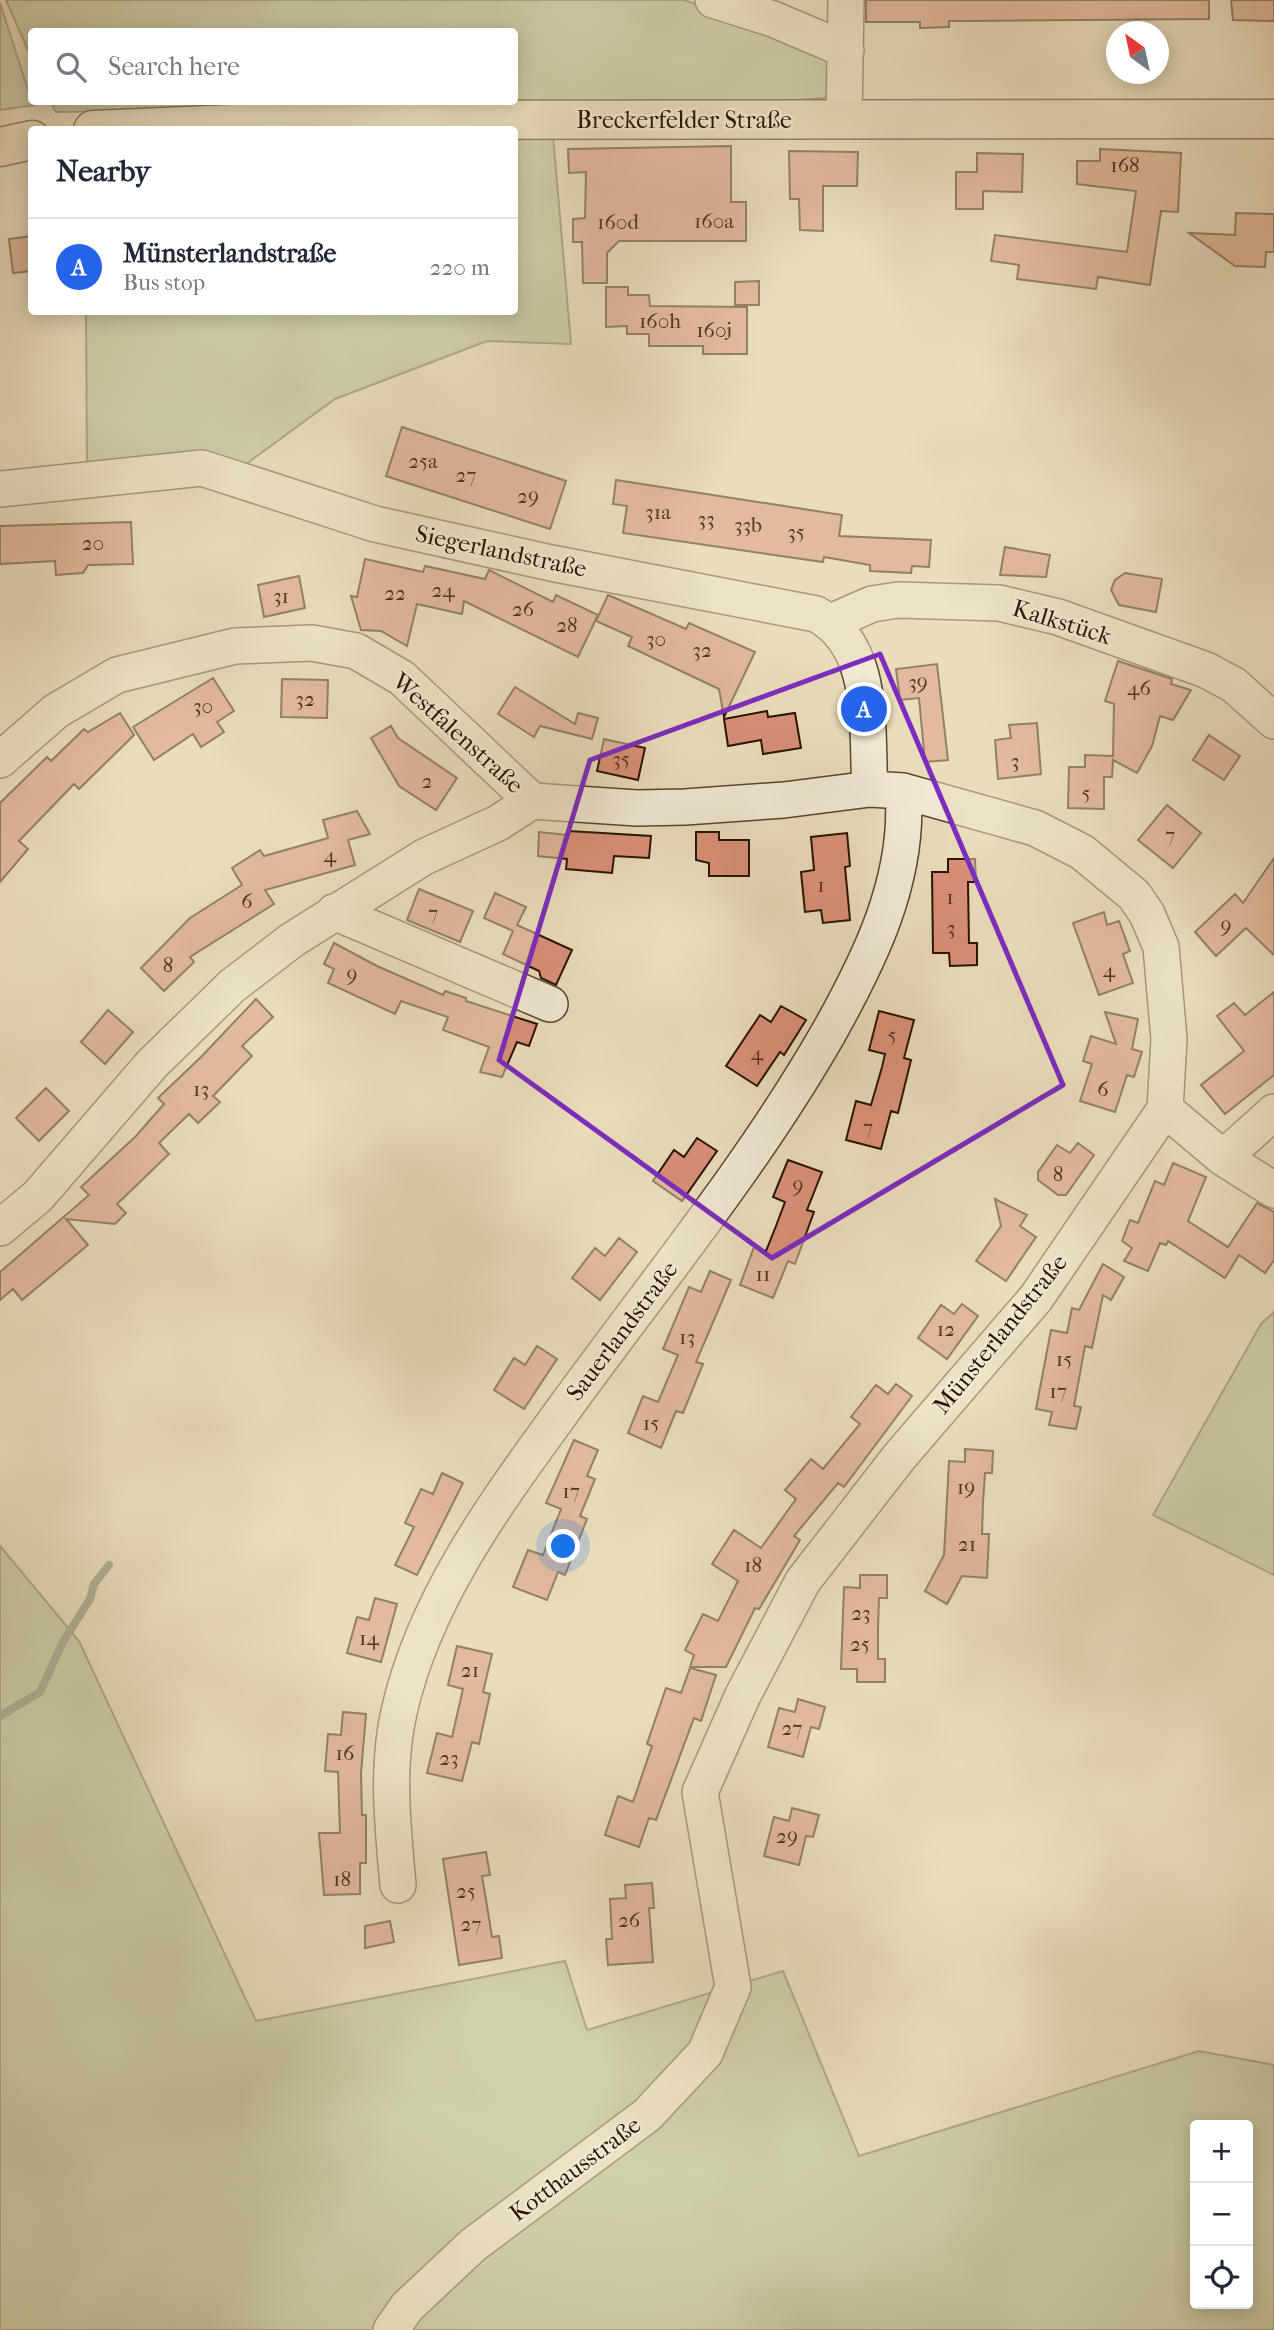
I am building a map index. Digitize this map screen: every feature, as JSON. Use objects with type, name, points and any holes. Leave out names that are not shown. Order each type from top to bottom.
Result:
[{"type":"main road","name":"Breckerfelder Straße","points":[[138,126],[328,120],[1274,119]]},
{"type":"main road","points":[[0,147],[28,141]]},
{"type":"street","points":[[713,0],[773,19],[846,50]]},
{"type":"street","points":[[844,119],[846,0]]},
{"type":"street","name":"Siegerlandstraße","points":[[0,489],[201,468],[375,524],[551,564],[816,614],[831,622]]},
{"type":"street","name":"Kalkstück","points":[[831,622],[872,604],[898,600],[999,603],[1058,617],[1206,670],[1234,685],[1274,720]]},
{"type":"street","points":[[831,622],[854,650],[887,790],[1047,833],[1082,852],[1134,895],[1147,914],[1161,947],[1169,1039],[1165,1109],[1223,1158],[1274,1190]]},
{"type":"street","name":"Westfalenstraße","points":[[0,761],[56,710],[117,675],[235,646],[312,643],[356,651],[402,678],[532,801]]},
{"type":"street","name":"Westfalenstraße","points":[[0,1228],[38,1196],[152,1064],[232,986],[334,912],[424,857],[498,823],[532,801],[637,808],[685,807],[887,790]]},
{"type":"street","name":"Sauerlandstraße","points":[[398,1885],[390,1791],[398,1713],[429,1616],[519,1471],[613,1339],[704,1223],[782,1109],[856,984],[884,920],[899,852],[887,790]]},
{"type":"street","points":[[334,912],[550,1004]]},
{"type":"street","name":"Münsterlandstraße","points":[[733,1987],[700,1792],[743,1695],[803,1581],[900,1456],[1036,1298],[1165,1109]]},
{"type":"street","points":[[1223,1158],[1274,1112]]},
{"type":"street","name":"Kotthausstraße","points":[[391,2330],[407,2307],[473,2245],[647,2115],[705,2053],[733,1987]]},
{"type":"highlighted area","points":[[880,654],[1063,1085],[772,1258],[499,1060],[590,760]]},
{"type":"green space","points":[[6,0],[684,0],[837,52],[834,97],[776,102],[56,112],[52,105],[518,105],[518,28],[28,28],[28,50]]},
{"type":"green space","points":[[0,3],[28,90],[28,105],[35,105],[0,110]]},
{"type":"green space","points":[[518,136],[553,136],[571,344],[487,341],[335,399],[246,464],[87,466],[86,315],[518,315]]},
{"type":"green space","points":[[1274,1312],[1274,1575],[1153,1515],[1261,1324]]},
{"type":"green space","points":[[0,1546],[79,1641],[256,2021],[565,1961],[587,2030],[783,1971],[859,2156],[1199,2051],[1274,2065],[1274,2330],[0,2330]]},
{"type":"building","points":[[866,0],[1209,0],[1209,19],[949,21],[949,27],[920,28],[920,22],[866,22]]},
{"type":"building","points":[[1231,0],[1274,0],[1274,21],[1233,20]]},
{"type":"building","points":[[731,146],[731,202],[746,202],[746,241],[619,241],[607,253],[607,283],[583,283],[582,242],[573,242],[573,219],[585,218],[586,172],[569,173],[568,149]]},
{"type":"building","points":[[1100,149],[1181,153],[1178,212],[1161,211],[1150,285],[1098,277],[1096,289],[1017,279],[1019,265],[991,261],[995,235],[1127,252],[1136,191],[1077,184],[1077,161],[1100,161]]},
{"type":"building","points":[[789,151],[858,152],[857,186],[823,186],[823,231],[800,230],[799,199],[790,199]]},
{"type":"building","points":[[977,153],[1023,154],[1022,192],[983,191],[983,209],[956,209],[956,172],[977,172]]},
{"type":"building","points":[[1236,213],[1274,214],[1274,252],[1266,252],[1265,267],[1235,266],[1189,233],[1235,235]]},
{"type":"building","points":[[28,237],[28,271],[13,273],[9,239]]},
{"type":"building","points":[[759,281],[759,305],[735,305],[735,282]]},
{"type":"building","points":[[606,287],[628,287],[628,295],[649,295],[650,306],[747,307],[747,354],[703,354],[703,346],[649,346],[649,334],[627,334],[627,326],[606,327]]},
{"type":"building","points":[[402,427],[566,481],[550,529],[386,476]]},
{"type":"building","points":[[616,480],[842,515],[839,536],[931,540],[929,567],[912,566],[911,573],[870,571],[870,565],[824,557],[823,562],[623,533],[627,506],[613,504]]},
{"type":"building","points":[[131,522],[133,564],[88,565],[83,573],[56,575],[55,561],[0,564],[0,526]]},
{"type":"building","points":[[1005,547],[1050,555],[1046,577],[1000,575]]},
{"type":"building","points":[[365,559],[423,572],[425,566],[485,579],[489,570],[553,602],[556,595],[598,615],[578,657],[464,601],[462,614],[417,604],[407,646],[381,631],[361,630],[351,596],[357,597]]},
{"type":"building","points":[[1125,573],[1162,579],[1156,612],[1119,605],[1111,590],[1115,580]]},
{"type":"building","points":[[299,576],[305,608],[264,617],[258,585]]},
{"type":"building","points":[[608,595],[686,629],[689,623],[755,652],[724,717],[719,689],[628,646],[632,637],[596,621]]},
{"type":"building","points":[[1118,661],[1172,679],[1171,684],[1191,690],[1173,720],[1160,716],[1152,746],[1137,773],[1113,760],[1112,777],[1104,777],[1104,809],[1068,808],[1069,767],[1085,767],[1085,755],[1113,756],[1114,704],[1105,701]]},
{"type":"building","points":[[937,664],[948,760],[925,762],[919,698],[900,700],[896,669]]},
{"type":"building","points":[[213,678],[234,711],[217,722],[224,732],[201,747],[193,734],[154,760],[133,727]]},
{"type":"building","points":[[282,679],[328,680],[327,718],[281,717]]},
{"type":"building","points":[[515,687],[575,724],[578,713],[598,718],[592,739],[540,726],[534,737],[498,714]]},
{"type":"building","points":[[767,711],[768,717],[795,713],[801,748],[763,754],[761,740],[728,746],[724,719]]},
{"type":"building","points":[[120,713],[134,735],[79,789],[74,784],[19,841],[28,849],[0,882],[0,803],[47,757],[51,761],[84,729],[88,732]]},
{"type":"building","points":[[1037,723],[1041,774],[998,779],[995,740],[1011,738],[1009,725]]},
{"type":"building","points":[[391,726],[398,738],[457,778],[436,810],[399,786],[371,738]]},
{"type":"building","points":[[1209,735],[1240,756],[1224,780],[1193,760]]},
{"type":"building","points":[[604,739],[645,748],[638,780],[597,771]]},
{"type":"building","points":[[1167,805],[1201,833],[1173,868],[1138,840]]},
{"type":"building","points":[[357,811],[370,834],[348,840],[355,865],[265,890],[274,904],[190,957],[194,962],[164,991],[141,968],[190,918],[242,885],[232,868],[260,850],[264,856],[328,838],[323,820]]},
{"type":"building","points":[[569,831],[651,836],[649,858],[614,856],[612,873],[566,869],[567,859],[538,856],[539,832],[568,835]]},
{"type":"building","points":[[696,832],[719,832],[719,840],[749,840],[749,876],[709,876],[709,863],[696,860]]},
{"type":"building","points":[[847,833],[850,866],[845,867],[850,920],[823,923],[821,910],[805,912],[801,872],[814,870],[811,837]]},
{"type":"building","points":[[1274,858],[1274,955],[1246,928],[1216,956],[1195,932],[1235,894],[1243,903]]},
{"type":"building","points":[[948,859],[975,859],[976,882],[968,882],[969,943],[977,943],[977,965],[950,966],[949,953],[933,953],[932,872],[948,872]]},
{"type":"building","points":[[419,889],[473,911],[460,942],[407,920]]},
{"type":"building","points":[[495,893],[526,907],[517,925],[572,950],[556,985],[541,978],[539,971],[503,954],[513,931],[484,918]]},
{"type":"building","points":[[1104,912],[1107,925],[1119,921],[1130,951],[1123,954],[1133,983],[1099,995],[1073,923]]},
{"type":"building","points":[[334,943],[377,966],[443,995],[445,991],[466,998],[466,1001],[537,1024],[529,1046],[517,1042],[502,1077],[480,1072],[489,1047],[443,1030],[448,1017],[401,1001],[395,1014],[328,983],[334,969],[324,964]]},
{"type":"building","points":[[1274,992],[1274,1075],[1225,1114],[1201,1085],[1244,1051],[1217,1016],[1234,1003],[1245,1015]]},
{"type":"building","points":[[256,999],[273,1017],[242,1046],[252,1056],[213,1096],[220,1102],[198,1123],[189,1114],[159,1143],[169,1154],[117,1204],[126,1213],[115,1224],[66,1219],[88,1245],[22,1300],[13,1289],[0,1300],[0,1272],[89,1195],[81,1187],[136,1136],[164,1104],[158,1098]]},
{"type":"building","points":[[781,1006],[806,1020],[784,1055],[780,1052],[757,1086],[726,1066],[760,1015],[771,1022]]},
{"type":"building","points":[[108,1010],[133,1032],[105,1064],[81,1042]]},
{"type":"building","points":[[879,1011],[914,1020],[904,1058],[911,1060],[898,1113],[891,1111],[881,1149],[846,1140],[856,1101],[871,1105],[882,1067],[885,1054],[869,1050]]},
{"type":"building","points":[[1105,1012],[1138,1019],[1132,1049],[1142,1052],[1134,1077],[1127,1075],[1115,1112],[1080,1101],[1092,1064],[1083,1061],[1091,1036],[1116,1044]]},
{"type":"building","points":[[46,1088],[69,1111],[39,1141],[16,1118]]},
{"type":"building","points":[[697,1138],[717,1151],[682,1201],[653,1181],[674,1150],[684,1157]]},
{"type":"building","points":[[1078,1143],[1094,1155],[1066,1195],[1058,1195],[1038,1180],[1038,1172],[1057,1145],[1070,1153]]},
{"type":"building","points":[[788,1160],[822,1172],[807,1210],[814,1212],[795,1264],[788,1261],[773,1298],[740,1285],[754,1247],[766,1251],[776,1226],[785,1202],[773,1197]]},
{"type":"building","points":[[1173,1163],[1206,1177],[1188,1221],[1228,1247],[1257,1203],[1274,1212],[1274,1260],[1265,1273],[1239,1255],[1225,1278],[1168,1241],[1166,1245],[1160,1243],[1148,1271],[1124,1261],[1132,1248],[1122,1241],[1130,1220],[1138,1223],[1155,1181],[1164,1185]]},
{"type":"building","points":[[995,1199],[1027,1215],[1020,1226],[1036,1237],[1006,1281],[976,1261],[1001,1226]]},
{"type":"building","points":[[619,1238],[637,1252],[600,1300],[572,1278],[595,1248],[605,1256]]},
{"type":"building","points":[[1103,1264],[1124,1277],[1111,1300],[1103,1295],[1092,1348],[1085,1346],[1074,1406],[1081,1407],[1076,1429],[1049,1425],[1052,1412],[1036,1409],[1051,1330],[1067,1333],[1072,1308],[1079,1310]]},
{"type":"building","points":[[710,1271],[731,1280],[696,1362],[703,1364],[683,1413],[676,1411],[661,1448],[628,1433],[643,1396],[658,1402],[678,1355],[663,1349],[689,1287],[701,1292]]},
{"type":"building","points":[[962,1304],[978,1316],[947,1359],[918,1338],[941,1305],[954,1314]]},
{"type":"building","points":[[537,1346],[557,1359],[524,1409],[494,1390],[514,1358],[525,1365]]},
{"type":"building","points":[[896,1384],[912,1396],[844,1487],[838,1483],[794,1536],[800,1540],[759,1609],[755,1608],[726,1667],[690,1667],[694,1655],[685,1650],[703,1614],[718,1621],[738,1581],[712,1564],[734,1530],[761,1548],[796,1499],[785,1490],[811,1459],[823,1469],[860,1424],[851,1417],[876,1385],[888,1394]]},
{"type":"building","points":[[574,1440],[598,1450],[587,1476],[595,1479],[580,1516],[587,1519],[565,1575],[558,1572],[547,1600],[513,1587],[528,1550],[543,1555],[561,1509],[546,1503]]},
{"type":"building","points":[[965,1449],[993,1451],[992,1473],[985,1473],[983,1503],[982,1534],[989,1534],[987,1578],[962,1576],[947,1604],[925,1591],[944,1555],[949,1461],[965,1462]]},
{"type":"building","points":[[442,1473],[463,1483],[417,1575],[395,1565],[414,1527],[405,1523],[421,1489],[433,1494]]},
{"type":"building","points":[[860,1575],[887,1575],[887,1598],[879,1598],[878,1629],[878,1659],[885,1659],[885,1682],[857,1682],[857,1669],[841,1669],[844,1587],[860,1588]]},
{"type":"building","points":[[375,1598],[397,1604],[381,1662],[347,1653],[357,1617],[369,1620]]},
{"type":"building","points":[[457,1646],[492,1654],[483,1692],[490,1694],[479,1744],[472,1742],[462,1781],[427,1773],[437,1733],[452,1737],[463,1689],[448,1685]]},
{"type":"building","points":[[690,1668],[716,1675],[701,1721],[694,1718],[656,1820],[649,1818],[639,1847],[605,1835],[618,1796],[633,1802],[652,1746],[647,1744],[666,1688],[681,1693]]},
{"type":"building","points":[[798,1699],[825,1707],[819,1729],[811,1727],[803,1757],[768,1747],[779,1708],[795,1712]]},
{"type":"building","points":[[343,1712],[366,1714],[361,1773],[362,1815],[366,1815],[366,1863],[360,1863],[360,1894],[324,1895],[319,1833],[340,1833],[338,1772],[325,1771],[328,1734],[341,1735]]},
{"type":"building","points":[[792,1808],[819,1815],[813,1837],[806,1836],[799,1865],[764,1856],[774,1817],[789,1821]]},
{"type":"building","points":[[486,1852],[490,1875],[482,1876],[492,1937],[499,1936],[502,1958],[459,1965],[443,1859]]},
{"type":"building","points":[[652,1883],[654,1908],[649,1908],[653,1962],[608,1965],[606,1939],[612,1939],[610,1899],[626,1898],[625,1885]]},
{"type":"building","points":[[390,1921],[394,1942],[365,1948],[365,1926]]},
{"type":"waterway","points":[[0,1716],[40,1692],[63,1642],[90,1599],[94,1584],[109,1565]]},
{"type":"place","name":"Münsterlandstraße","points":[[864,709]]}]
